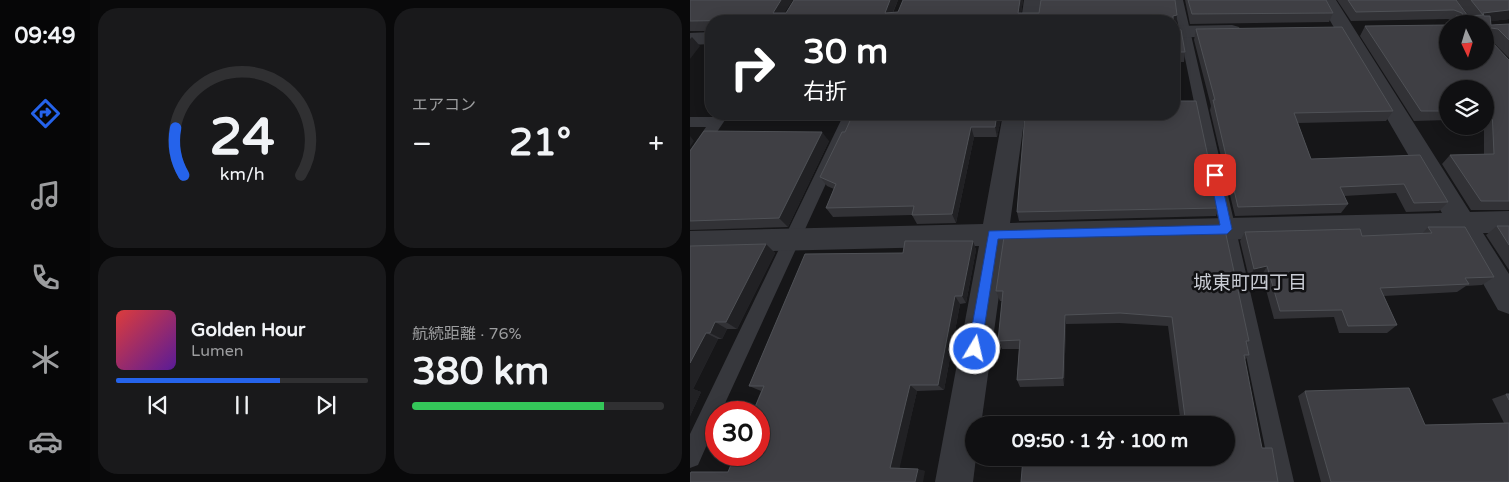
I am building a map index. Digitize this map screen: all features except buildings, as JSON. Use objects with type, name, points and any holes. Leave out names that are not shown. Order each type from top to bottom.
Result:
[{"type":"street","points":[[1031,15],[1033,0]]},
{"type":"street","points":[[1327,0],[1509,300]]},
{"type":"street","points":[[1180,32],[1254,30]]},
{"type":"street","points":[[690,39],[705,38]]},
{"type":"street","points":[[954,482],[1013,120]]},
{"type":"street","points":[[690,242],[1509,222]]},
{"type":"lane","points":[[1178,0],[1178,15]]},
{"type":"lane","points":[[1180,36],[1227,229],[1283,482]]},
{"type":"lane","points":[[690,122],[705,120]]},
{"type":"lane","points":[[690,161],[719,120]]},
{"type":"lane","points":[[690,457],[848,120]]},
{"type":"district","name":"城東町四丁目","points":[[1250,282]]},
{"type":"route","points":[[975,349],[993,234],[1227,229],[1215,175]]}]
